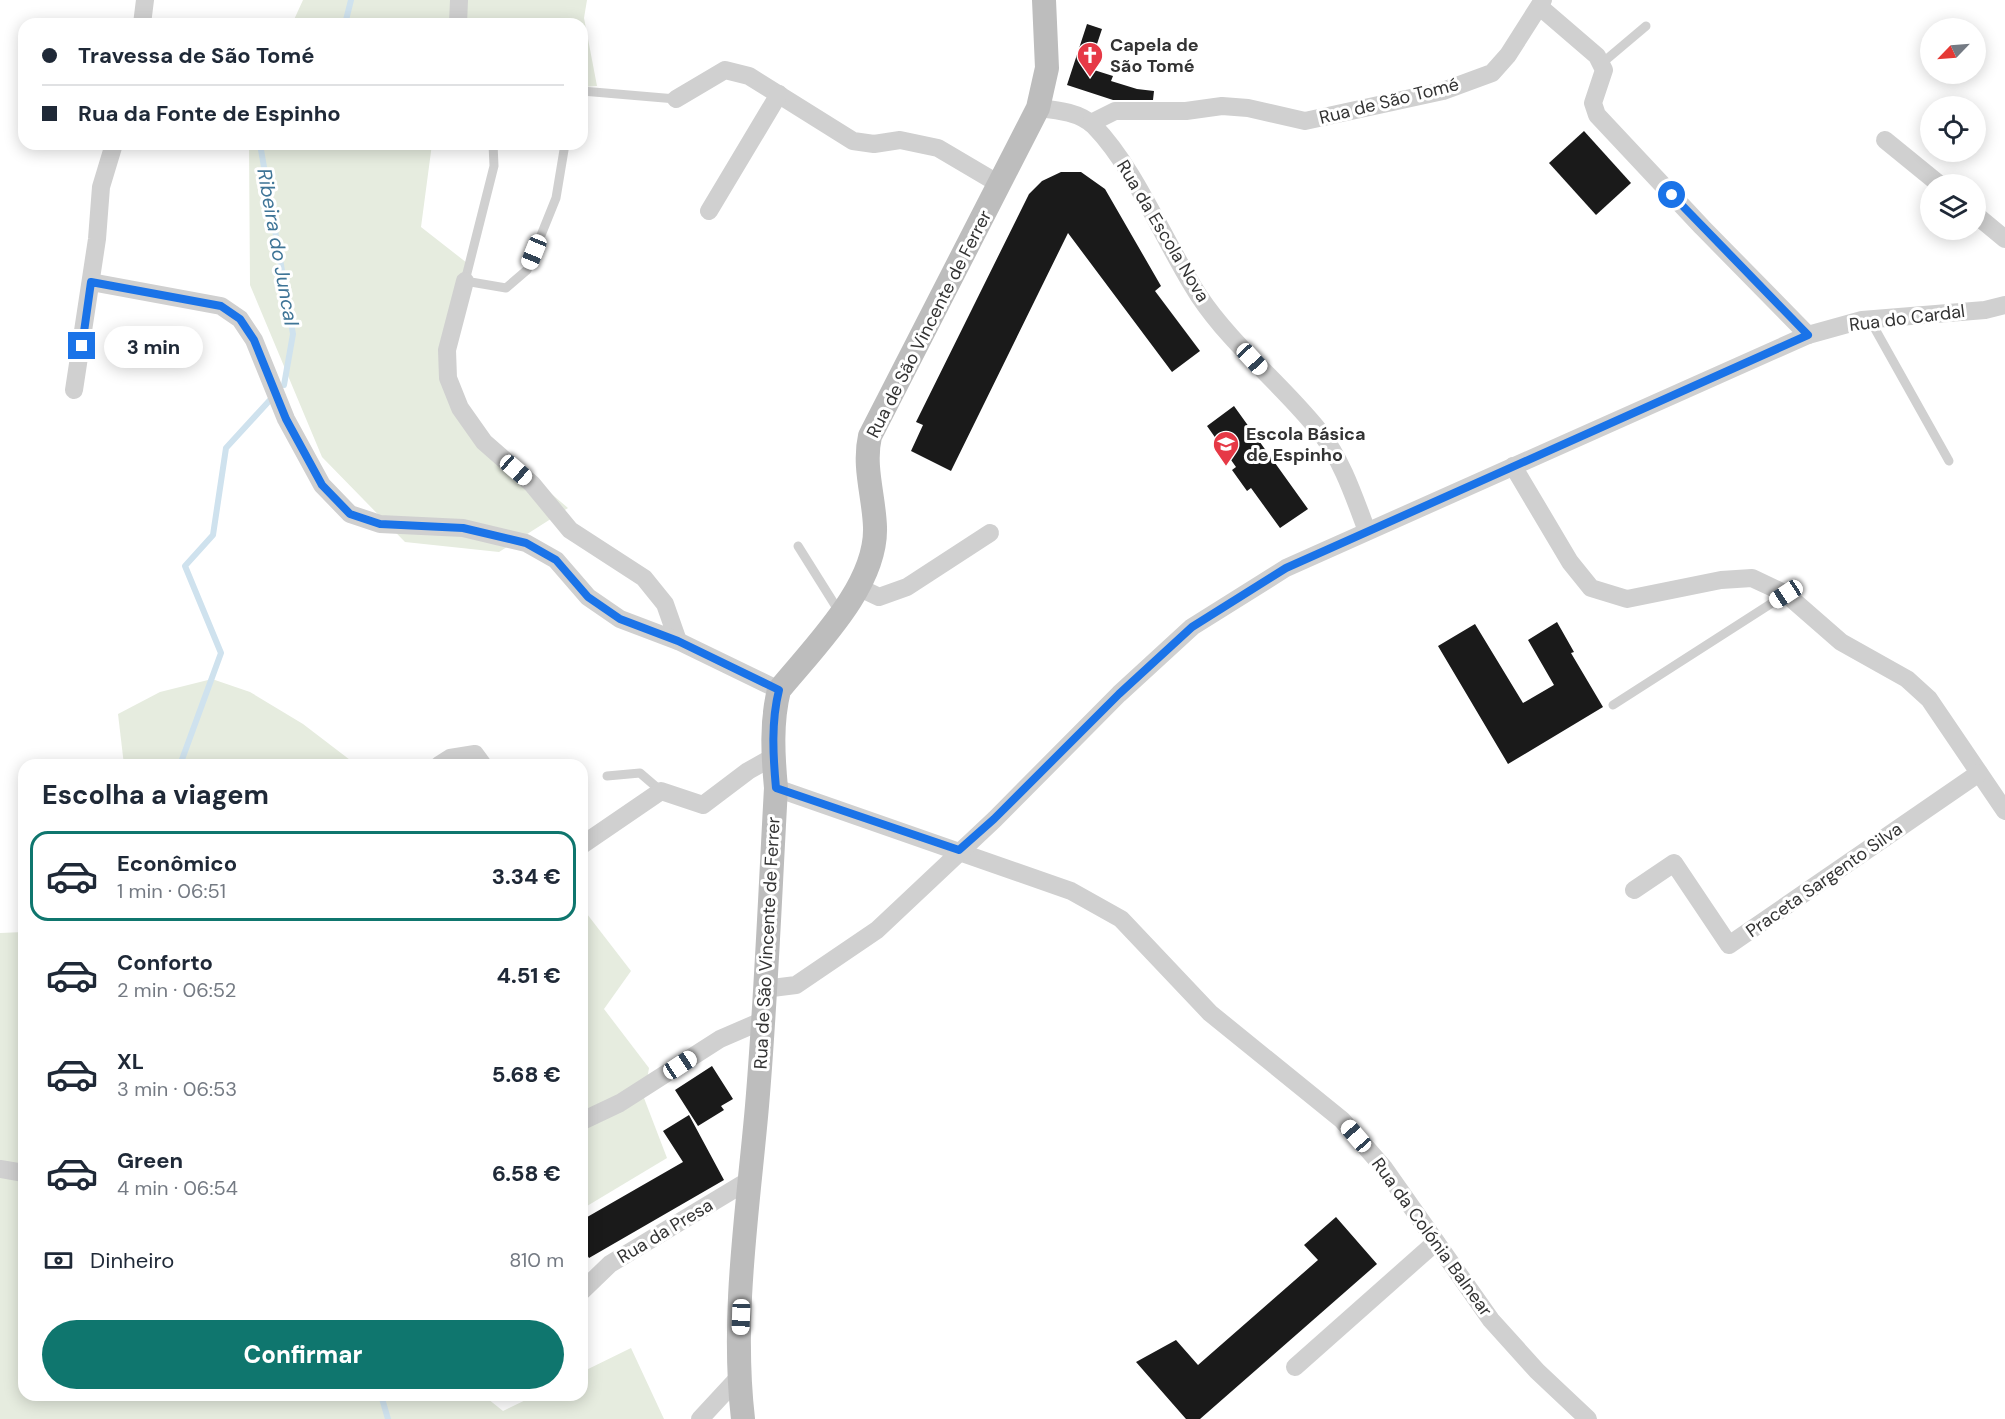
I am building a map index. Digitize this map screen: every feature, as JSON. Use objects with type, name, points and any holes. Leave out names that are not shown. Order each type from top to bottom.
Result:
[{"type":"street","points":[[143,18],[145,0]]},
{"type":"street","points":[[458,18],[459,0]]},
{"type":"street","name":"Rua de São Vincente de Ferrer","points":[[743,1419],[738,1378],[750,1179],[764,1020],[776,788],[773,757],[776,704],[779,690],[858,587],[874,549],[875,526],[867,453],[870,436],[1038,108],[1047,68],[1044,0]]},
{"type":"street","points":[[1542,3],[1598,56],[1604,70],[1593,104],[1598,115],[1702,227],[1808,335]]},
{"type":"street","name":"Rua de São Tomé","points":[[1091,123],[1115,111],[1186,111],[1222,106],[1248,108],[1305,121],[1443,91],[1492,73],[1508,55],[1542,3]]},
{"type":"street","points":[[676,99],[725,70],[749,76],[853,141],[874,144],[900,140],[938,148],[999,184]]},
{"type":"street","points":[[708,211],[779,94]]},
{"type":"street","name":"Rua da Escola Nova","points":[[1038,108],[1067,111],[1091,123],[1112,147],[1200,297],[1252,359],[1321,433],[1343,469],[1367,531]]},
{"type":"street","points":[[1885,141],[1926,174]]},
{"type":"street","points":[[74,390],[91,282],[101,187],[112,150]]},
{"type":"street","points":[[1986,223],[2005,239]]},
{"type":"street","points":[[465,281],[447,350],[448,378],[460,408],[484,442],[532,484],[570,530],[644,578],[665,604],[678,641]]},
{"type":"street","points":[[91,282],[221,306],[240,319],[254,340],[286,419],[322,485],[350,514],[380,524],[463,528],[526,543],[556,560],[588,597],[620,619],[678,641],[779,690]]},
{"type":"street","name":"Rua do Cardal","points":[[764,989],[796,985],[877,930],[994,819],[1119,694],[1192,627],[1286,568],[1808,335],[1870,320],[1985,310],[2005,305]]},
{"type":"street","points":[[1513,466],[1570,562],[1591,588],[1627,599],[1720,580],[1752,578],[1786,594],[1841,642],[1907,679],[1929,699],[2005,811]]},
{"type":"street","points":[[858,587],[879,597],[907,587],[990,533]]},
{"type":"street","points":[[448,759],[475,754],[479,759]]},
{"type":"street","points":[[588,840],[661,791],[703,805],[748,771],[773,757]]},
{"type":"street","name":"Praceta Sargento Silva","points":[[1634,890],[1674,863],[1730,945],[1979,773]]},
{"type":"street","name":"Rua da Colónia Balnear","points":[[776,788],[1071,891],[1121,919],[1210,1013],[1342,1120],[1384,1168],[1491,1320],[1537,1371],[1588,1419]]},
{"type":"street","points":[[588,1117],[620,1103],[720,1040],[764,1020]]},
{"type":"street","points":[[0,1169],[18,1172]]},
{"type":"street","name":"Rua da Presa","points":[[588,1284],[610,1264],[750,1179]]},
{"type":"street","points":[[1294,1367],[1436,1242]]},
{"type":"street","points":[[700,1419],[738,1378]]},
{"type":"lane","points":[[1601,64],[1646,26]]},
{"type":"lane","points":[[588,92],[676,99]]},
{"type":"lane","points":[[493,150],[494,166],[465,281],[506,288],[526,270],[556,198],[564,150]]},
{"type":"lane","points":[[1870,320],[1949,461]]},
{"type":"lane","points":[[798,546],[840,613]]},
{"type":"lane","points":[[1613,705],[1786,594]]},
{"type":"lane","points":[[607,776],[640,773],[661,791]]},
{"type":"shaded area","points":[[303,0],[587,0],[584,18],[295,18]]},
{"type":"shaded area","points":[[588,39],[597,86],[588,87]]},
{"type":"shaded area","points":[[249,150],[431,150],[421,227],[467,263],[449,388],[500,450],[568,508],[499,552],[405,542],[322,457],[250,285]]},
{"type":"shaded area","points":[[212,679],[250,692],[303,724],[349,759],[123,759],[118,714],[160,692]]},
{"type":"shaded area","points":[[588,915],[631,971],[604,1009],[649,1068],[644,1098],[667,1158],[588,1205]]},
{"type":"shaded area","points":[[18,932],[18,1401],[490,1401],[503,1411],[524,1401],[588,1401],[588,1369],[631,1348],[664,1419],[0,1419],[0,933]]},
{"type":"building","points":[[1087,24],[1102,29],[1090,65],[1095,67],[1094,70],[1113,76],[1111,81],[1137,89],[1154,91],[1153,100],[1113,100],[1067,85]]},
{"type":"building","points":[[1584,131],[1631,183],[1596,215],[1549,163]]},
{"type":"building","points":[[1061,172],[1081,172],[1105,189],[1161,286],[1155,291],[1200,351],[1172,372],[1068,233],[951,471],[911,451],[923,425],[916,422],[1029,194],[1042,181]]},
{"type":"building","points":[[1234,406],[1308,509],[1280,528],[1251,488],[1247,491],[1232,470],[1236,467],[1207,426]]},
{"type":"building","points":[[1557,622],[1574,652],[1571,653],[1603,707],[1508,764],[1438,646],[1475,624],[1523,703],[1554,685],[1528,640]]},
{"type":"building","points":[[712,1066],[733,1099],[721,1106],[724,1110],[698,1126],[675,1090]]},
{"type":"building","points":[[689,1115],[724,1180],[589,1258],[588,1217],[683,1162],[663,1131]]},
{"type":"building","points":[[1336,1217],[1377,1264],[1200,1419],[1186,1419],[1136,1362],[1176,1340],[1198,1365],[1318,1260],[1304,1245]]},
{"type":"waterway","name":"Ribeira do Juncal","points":[[346,18],[351,0]]},
{"type":"waterway","name":"Ribeira do Juncal","points":[[261,150],[293,334],[284,385]]},
{"type":"waterway","name":"Ribeira do Juncal","points":[[182,759],[221,653],[185,566],[213,535],[226,448],[270,400]]},
{"type":"waterway","name":"Ribeira do Juncal","points":[[383,1401],[388,1419]]},
{"type":"place","name":"Capela de São Tomé","points":[[1090,78]]},
{"type":"place","name":"Escola Básica de Espinho","points":[[1226,467]]},
{"type":"route","points":[[82,346],[91,282],[221,306],[240,319],[254,340],[286,419],[322,485],[350,514],[380,524],[463,528],[526,543],[556,560],[588,597],[620,619],[678,641],[779,690],[773,757],[776,788],[959,850],[994,819],[1119,694],[1192,627],[1286,568],[1808,335],[1672,195]]}]
